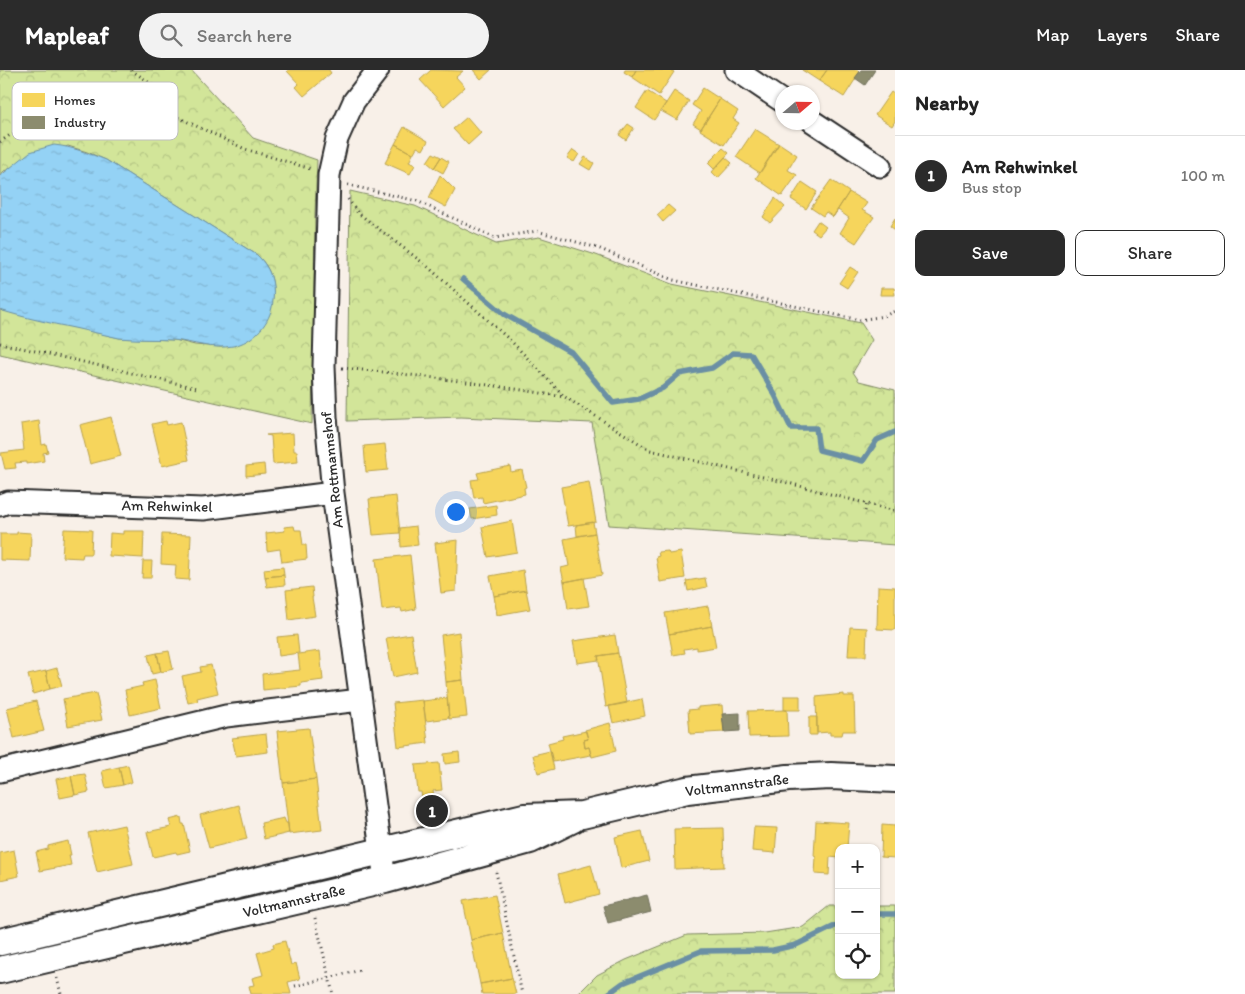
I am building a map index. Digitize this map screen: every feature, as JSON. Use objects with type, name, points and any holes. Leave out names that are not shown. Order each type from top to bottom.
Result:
[{"type":"street","name":"Am Rottmannshof","points":[[378,70],[354,101],[337,139],[329,175],[324,366],[326,417],[333,493],[385,880]]},
{"type":"street","points":[[736,70],[775,96]]},
{"type":"street","points":[[820,126],[880,166]]},
{"type":"street","name":"Am Rehwinkel","points":[[0,505],[8,502],[203,509],[333,493]]},
{"type":"street","points":[[0,771],[226,716],[360,700]]},
{"type":"street","name":"Voltmannstraße","points":[[0,942],[524,817],[582,815],[687,790],[729,784],[831,776],[895,779]]},
{"type":"street","name":"Voltmannstraße","points":[[0,970],[385,880],[530,840],[582,815]]},
{"type":"path","points":[[130,70],[149,82]]},
{"type":"path","points":[[178,117],[244,149],[329,175],[350,186],[416,201],[495,238],[537,231],[598,248],[673,280],[860,320],[884,316],[895,311]]},
{"type":"path","points":[[0,142],[12,134]]},
{"type":"path","points":[[329,175],[358,213],[427,266],[511,341],[565,397],[650,450],[895,511]]},
{"type":"path","points":[[0,343],[197,388]]},
{"type":"path","points":[[324,366],[415,374],[565,397]]},
{"type":"path","points":[[865,510],[866,504]]},
{"type":"path","points":[[492,851],[522,994]]},
{"type":"path","points":[[315,915],[333,994]]},
{"type":"path","points":[[295,986],[361,970]]},
{"type":"green space","points":[[0,70],[191,70],[253,138],[317,160],[312,424],[0,354],[0,310],[120,338],[175,340],[195,345],[222,347],[271,310],[273,287],[267,267],[257,255],[106,160],[87,152],[68,146],[4,171],[0,176]]},
{"type":"green space","points":[[350,191],[415,206],[496,244],[539,237],[596,255],[672,284],[861,323],[872,340],[853,372],[859,381],[895,390],[895,545],[609,525],[592,423],[461,417],[347,421]]},
{"type":"green space","points":[[829,906],[835,906],[835,979],[880,979],[880,906],[895,906],[895,994],[578,994],[597,975],[626,960],[687,935],[765,933],[803,927]]},
{"type":"water","points":[[54,145],[74,149],[106,160],[257,255],[266,266],[273,285],[272,307],[263,327],[247,341],[233,346],[218,347],[173,340],[119,338],[0,310],[0,176],[30,152]]},
{"type":"building: Homes","points":[[329,70],[331,73],[304,96],[296,87],[299,84],[287,71]]},
{"type":"building: Homes","points":[[431,70],[463,71],[456,77],[465,87],[444,106],[420,80]]},
{"type":"building: Homes","points":[[473,70],[491,70],[481,79]]},
{"type":"building: Homes","points":[[625,70],[636,70],[632,77],[624,72]]},
{"type":"building: Homes","points":[[636,70],[671,70],[674,72],[659,95],[632,77]]},
{"type":"building: Homes","points":[[802,70],[827,70],[819,81]]},
{"type":"building: Homes","points":[[827,70],[858,70],[860,72],[844,97],[819,81]]},
{"type":"building: Homes","points":[[703,88],[720,99],[701,129],[693,124],[701,111],[692,105]]},
{"type":"building: Homes","points":[[647,91],[666,103],[654,120],[636,108]]},
{"type":"building: Homes","points":[[674,91],[689,101],[677,120],[661,111]]},
{"type":"building: Homes","points":[[891,92],[895,95],[895,121],[892,126],[875,115]]},
{"type":"building: Homes","points":[[720,99],[738,111],[733,119],[739,123],[724,145],[700,130]]},
{"type":"building: Homes","points":[[467,117],[481,133],[468,145],[453,129]]},
{"type":"building: Homes","points":[[628,124],[634,128],[626,140],[619,135]]},
{"type":"building: Homes","points":[[404,127],[428,141],[423,150],[417,147],[413,154],[395,144]]},
{"type":"building: Homes","points":[[755,129],[779,144],[760,173],[736,157]]},
{"type":"building: Homes","points":[[779,143],[797,155],[788,170],[797,175],[782,196],[756,178]]},
{"type":"building: Homes","points":[[395,144],[413,154],[409,162],[415,165],[410,174],[385,163]]},
{"type":"building: Homes","points":[[723,148],[729,153],[714,169],[708,163]]},
{"type":"building: Homes","points":[[573,150],[579,154],[574,162],[567,158]]},
{"type":"building: Homes","points":[[433,153],[441,157],[434,168],[427,162]]},
{"type":"building: Homes","points":[[441,157],[449,162],[443,173],[434,168]]},
{"type":"building: Homes","points":[[585,157],[594,163],[590,170],[580,164]]},
{"type":"building: Homes","points":[[725,157],[732,163],[718,178],[712,172]]},
{"type":"building: Homes","points":[[440,175],[455,190],[446,207],[429,198]]},
{"type":"building: Homes","points":[[831,180],[849,192],[833,217],[826,212],[823,216],[811,208]]},
{"type":"building: Homes","points":[[802,182],[817,192],[806,209],[791,199]]},
{"type":"building: Homes","points":[[849,192],[867,203],[862,210],[874,217],[856,243],[840,233],[849,218],[838,210],[833,217]]},
{"type":"building: Homes","points":[[775,198],[785,207],[770,223],[763,217]]},
{"type":"building: Homes","points":[[668,205],[675,211],[663,222],[657,215]]},
{"type":"building: Homes","points":[[895,218],[895,230],[890,226]]},
{"type":"building: Homes","points":[[818,221],[826,227],[819,235],[812,230]]},
{"type":"building: Homes","points":[[850,267],[858,272],[847,288],[839,283]]},
{"type":"building: Homes","points":[[881,288],[894,288],[895,295],[880,295]]},
{"type":"building: Homes","points":[[111,417],[121,456],[90,464],[80,425]]},
{"type":"building: Homes","points":[[39,421],[42,445],[46,444],[48,452],[43,453],[44,461],[26,464],[26,462],[15,463],[16,468],[5,469],[1,453],[24,450],[21,424]]},
{"type":"building: Homes","points":[[166,421],[167,425],[181,422],[189,460],[162,466],[152,424]]},
{"type":"building: Homes","points":[[293,433],[294,451],[297,451],[298,462],[273,464],[271,436],[266,435]]},
{"type":"building: Homes","points":[[385,444],[388,470],[366,472],[364,446]]},
{"type":"building: Homes","points":[[264,464],[265,474],[246,476],[246,466]]},
{"type":"building: Homes","points":[[510,466],[511,472],[522,470],[526,487],[524,488],[525,494],[483,503],[482,497],[474,498],[471,480],[479,479],[477,473]]},
{"type":"building: Homes","points":[[589,482],[596,522],[568,526],[561,487]]},
{"type":"building: Homes","points":[[396,496],[400,533],[373,535],[369,499]]},
{"type":"building: Homes","points":[[496,505],[497,515],[472,519],[470,509]]},
{"type":"building: Homes","points":[[512,521],[517,552],[488,557],[482,527]]},
{"type":"building: Homes","points":[[593,522],[595,533],[577,536],[576,525]]},
{"type":"building: Homes","points":[[294,526],[295,530],[301,530],[303,545],[306,545],[307,559],[282,562],[280,549],[267,551],[266,533],[285,531],[284,527]]},
{"type":"building: Homes","points":[[416,526],[418,545],[401,547],[400,528]]},
{"type":"building: Homes","points":[[64,529],[92,530],[91,554],[83,554],[82,558],[62,557]]},
{"type":"building: Homes","points":[[123,531],[144,531],[143,558],[109,556],[110,533],[123,534]]},
{"type":"building: Homes","points":[[17,532],[31,533],[30,561],[0,560],[0,534],[17,534]]},
{"type":"building: Homes","points":[[595,533],[602,575],[564,582],[561,568],[569,566],[564,539]]},
{"type":"building: Homes","points":[[162,534],[191,535],[189,580],[175,579],[176,565],[161,564]]},
{"type":"building: Homes","points":[[458,540],[456,591],[441,593],[435,543]]},
{"type":"building: Homes","points":[[668,551],[669,554],[681,552],[685,578],[660,582],[656,557],[659,556],[658,552]]},
{"type":"building: Homes","points":[[410,555],[416,609],[402,612],[401,608],[382,610],[376,559]]},
{"type":"building: Homes","points":[[143,561],[152,561],[151,578],[142,578]]},
{"type":"building: Homes","points":[[283,567],[284,575],[265,577],[264,569]]},
{"type":"building: Homes","points":[[523,570],[526,590],[494,596],[490,576]]},
{"type":"building: Homes","points":[[284,575],[285,585],[267,587],[265,577]]},
{"type":"building: Homes","points":[[584,578],[589,606],[568,609],[564,582]]},
{"type":"building: Homes","points":[[705,578],[707,587],[688,591],[686,581]]},
{"type":"building: Homes","points":[[878,586],[895,587],[895,630],[877,629]]},
{"type":"building: Homes","points":[[312,587],[315,616],[289,620],[286,590]]},
{"type":"building: Homes","points":[[526,590],[530,609],[497,615],[494,596]]},
{"type":"building: Homes","points":[[708,606],[712,626],[669,634],[665,613]]},
{"type":"building: Homes","points":[[712,626],[716,647],[697,650],[697,647],[684,649],[685,653],[673,655],[669,634]]},
{"type":"building: Homes","points":[[850,627],[867,628],[866,656],[848,656]]},
{"type":"building: Homes","points":[[459,632],[463,680],[446,682],[441,635]]},
{"type":"building: Homes","points":[[411,634],[417,672],[393,677],[386,638]]},
{"type":"building: Homes","points":[[297,635],[299,653],[279,656],[277,637]]},
{"type":"building: Homes","points":[[615,635],[618,653],[598,656],[599,660],[577,663],[573,641]]},
{"type":"building: Homes","points":[[169,651],[173,669],[161,672],[157,653]]},
{"type":"building: Homes","points":[[320,651],[323,680],[301,683],[301,686],[263,690],[262,674],[300,670],[298,654]]},
{"type":"building: Homes","points":[[157,653],[161,672],[152,674],[148,655]]},
{"type":"building: Homes","points":[[618,653],[627,703],[606,707],[598,656]]},
{"type":"building: Homes","points":[[211,665],[218,693],[197,698],[198,701],[188,703],[182,676],[201,672],[200,667]]},
{"type":"building: Homes","points":[[57,668],[62,686],[50,689],[46,671]]},
{"type":"building: Homes","points":[[46,671],[50,689],[33,694],[28,675]]},
{"type":"building: Homes","points":[[155,680],[161,708],[130,715],[125,690],[143,686],[142,683]]},
{"type":"building: Homes","points":[[463,680],[467,717],[449,719],[446,682]]},
{"type":"building: Homes","points":[[96,693],[102,720],[68,726],[63,699]]},
{"type":"building: Homes","points":[[844,694],[844,696],[854,696],[855,731],[843,731],[842,735],[830,735],[830,732],[817,733],[816,697]]},
{"type":"building: Homes","points":[[784,696],[800,696],[800,710],[784,710]]},
{"type":"building: Homes","points":[[447,698],[449,718],[426,721],[423,701]]},
{"type":"building: Homes","points":[[642,699],[645,716],[613,723],[609,706]]},
{"type":"building: Homes","points":[[423,700],[428,743],[398,747],[393,703]]},
{"type":"building: Homes","points":[[36,701],[44,731],[14,738],[7,708]]},
{"type":"building: Homes","points":[[722,705],[724,732],[690,734],[688,710],[698,709],[698,707]]},
{"type":"building: Homes","points":[[787,710],[788,736],[749,737],[748,711]]},
{"type":"building: Homes","points":[[809,717],[817,717],[817,735],[809,735]]},
{"type":"building: Homes","points":[[610,723],[616,751],[592,757],[589,747],[585,748],[584,740],[588,739],[585,730]]},
{"type":"building: Homes","points":[[309,728],[316,779],[283,783],[277,731]]},
{"type":"building: Homes","points":[[586,731],[588,739],[584,740],[585,748],[589,747],[591,755],[553,762],[548,743],[563,739],[562,736]]},
{"type":"building: Homes","points":[[266,734],[268,752],[236,756],[232,738]]},
{"type":"building: Homes","points":[[550,751],[554,769],[538,773],[533,755]]},
{"type":"building: Homes","points":[[459,752],[460,762],[445,764],[444,754]]},
{"type":"building: Homes","points":[[439,763],[442,790],[433,791],[434,798],[422,799],[421,792],[418,792],[415,765]]},
{"type":"building: Homes","points":[[128,765],[132,782],[123,785],[119,767]]},
{"type":"building: Homes","points":[[119,767],[123,785],[106,788],[102,771]]},
{"type":"building: Homes","points":[[85,774],[89,792],[75,795],[71,776]]},
{"type":"building: Homes","points":[[71,776],[75,795],[60,798],[56,779]]},
{"type":"building: Homes","points":[[316,779],[322,830],[289,834],[283,783]]},
{"type":"building: Homes","points":[[239,805],[247,839],[209,848],[200,815]]},
{"type":"building: Homes","points":[[181,817],[190,851],[153,857],[147,832],[171,827],[169,820]]},
{"type":"building: Homes","points":[[284,818],[286,823],[288,823],[289,833],[264,839],[261,823]]},
{"type":"building: Homes","points":[[816,821],[849,823],[847,844],[835,844],[835,858],[830,857],[829,875],[815,874],[816,857],[814,856]]},
{"type":"building: Homes","points":[[124,825],[133,864],[97,872],[88,833]]},
{"type":"building: Homes","points":[[882,825],[895,826],[895,858],[881,857]]},
{"type":"building: Homes","points":[[754,827],[777,828],[775,853],[752,851]]},
{"type":"building: Homes","points":[[723,828],[724,867],[675,869],[674,829]]},
{"type":"building: Homes","points":[[642,831],[649,861],[621,868],[615,837]]},
{"type":"building: Homes","points":[[68,841],[71,865],[40,871],[36,852],[48,849],[48,846]]},
{"type":"building: Homes","points":[[14,850],[19,876],[0,880],[0,853]]},
{"type":"building: Homes","points":[[591,865],[599,894],[565,903],[558,874]]},
{"type":"building: Homes","points":[[495,895],[503,933],[471,940],[463,901]]},
{"type":"building: Homes","points":[[503,933],[512,978],[480,984],[471,940]]},
{"type":"building: Homes","points":[[285,941],[291,965],[296,963],[300,979],[288,982],[291,994],[251,994],[249,986],[254,985],[252,978],[263,975],[257,953],[274,948],[273,944]]},
{"type":"building: Homes","points":[[512,978],[516,994],[482,994],[480,984]]},
{"type":"building: Industry","points":[[861,70],[875,70],[865,85],[855,78]]},
{"type":"building: Industry","points":[[740,713],[740,731],[724,732],[722,714]]},
{"type":"building: Industry","points":[[647,895],[651,912],[608,923],[603,906]]},
{"type":"waterway","points":[[463,279],[504,314],[571,352],[613,403],[639,399],[663,388],[679,374],[712,368],[733,353],[751,354],[775,395],[791,428],[816,428],[819,450],[863,461],[877,440],[895,432]]},
{"type":"waterway","points":[[880,914],[895,914]]},
{"type":"waterway","points":[[608,994],[623,983],[701,951],[773,950],[796,945],[835,926]]},
{"type":"place","name":"Am Rehwinkel","points":[[432,811]]}]
